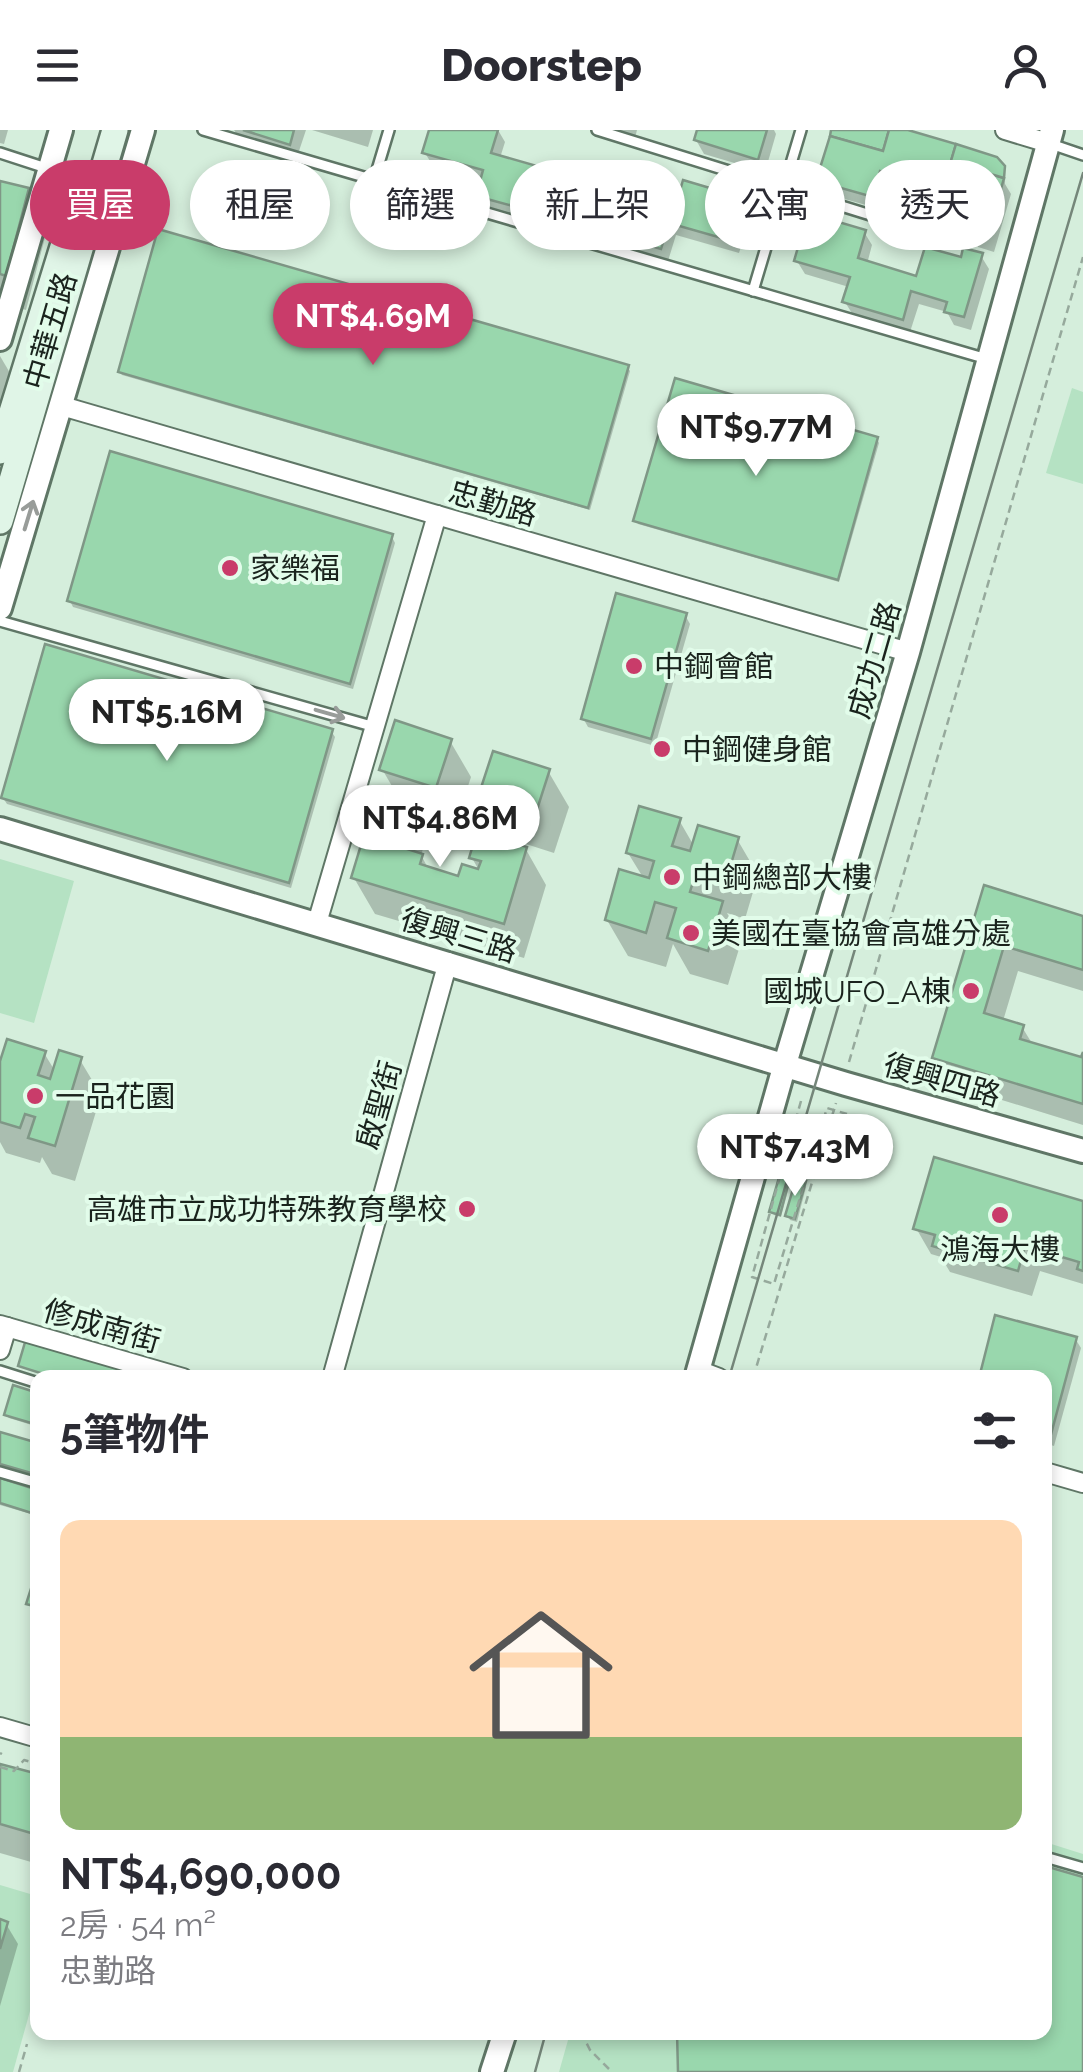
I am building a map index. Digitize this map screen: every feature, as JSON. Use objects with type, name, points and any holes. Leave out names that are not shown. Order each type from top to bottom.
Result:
[{"type":"main road","name":"中華五路","points":[[89,160],[97,130]]},
{"type":"main road","name":"中華五路","points":[[5,450],[115,130]]},
{"type":"main road","name":"中華五路","points":[[0,521],[5,450],[63,250]]},
{"type":"street","name":"中華五路","points":[[52,160],[61,130]]},
{"type":"street","name":"中華五路","points":[[0,608],[143,130]]},
{"type":"street","points":[[1005,130],[1050,136]]},
{"type":"street","name":"成功二路","points":[[705,1370],[785,1064],[908,652],[1050,136]]},
{"type":"street","name":"中華五路","points":[[0,339],[30,236]]},
{"type":"street","name":"忠勤路","points":[[62,406],[908,652]]},
{"type":"street","points":[[317,924],[437,515]]},
{"type":"street","name":"復興三路","points":[[0,828],[785,1064]]},
{"type":"street","name":"啟聖街","points":[[334,1370],[448,962]]},
{"type":"street","name":"復興四路","points":[[785,1064],[1083,1151]]},
{"type":"street","points":[[0,1350],[3,1326]]},
{"type":"street","name":"修成南街","points":[[3,1326],[155,1370]]},
{"type":"street","points":[[1052,1474],[1083,1483]]},
{"type":"street","points":[[0,1727],[30,1736]]},
{"type":"street","points":[[492,2072],[502,2040]]},
{"type":"lane","points":[[202,130],[350,173]]},
{"type":"lane","points":[[380,160],[389,130]]},
{"type":"lane","points":[[597,130],[705,163]]},
{"type":"lane","points":[[793,160],[801,130]]},
{"type":"lane","points":[[1050,136],[1083,154]]},
{"type":"lane","points":[[0,153],[30,163]]},
{"type":"lane","points":[[490,214],[990,360]]},
{"type":"lane","points":[[753,290],[766,250]]},
{"type":"lane","points":[[5,450],[45,461]]},
{"type":"lane","points":[[0,621],[375,726]]},
{"type":"lane","points":[[0,1372],[30,1381]]},
{"type":"lane","points":[[0,1472],[30,1481]]},
{"type":"lane","points":[[1052,1859],[1083,1868]]},
{"type":"path","points":[[854,1047],[1083,256]]},
{"type":"path","points":[[801,1101],[752,1277],[774,1284],[826,1108],[847,1114]]},
{"type":"path","points":[[755,1370],[834,1110]]},
{"type":"path","points":[[796,1122],[820,1130]]},
{"type":"path","points":[[0,1767],[14,1771],[24,1760],[30,1762]]},
{"type":"path","points":[[585,2040],[612,2072]]},
{"type":"path","points":[[19,2072],[26,2044]]},
{"type":"green space","points":[[1072,388],[1083,392],[1083,484],[1046,473]]},
{"type":"green space","points":[[0,859],[74,881],[34,1023],[0,1013]]},
{"type":"green space","points":[[1052,1844],[1083,1854],[1083,2072],[559,2072],[568,2040],[1052,2040]]},
{"type":"green space","points":[[0,1885],[30,1894],[30,2011],[13,2072],[0,2072]]},
{"type":"building","points":[[243,130],[294,130],[290,145]]},
{"type":"building","points":[[429,130],[498,130],[491,153],[516,160],[510,160],[510,205],[490,200],[490,160],[447,160],[422,153]]},
{"type":"building","points":[[697,130],[767,130],[758,160],[694,140]]},
{"type":"building","points":[[831,130],[889,130],[883,151],[830,136]]},
{"type":"building","points":[[889,130],[908,130],[956,144],[951,160],[865,160],[865,195],[845,189],[845,160],[823,160],[830,136],[883,151]]},
{"type":"building","points":[[956,144],[1000,160],[951,160]]},
{"type":"building","points":[[0,181],[29,188],[6,276],[0,274]]},
{"type":"building","points":[[685,181],[705,186],[705,233],[685,228]]},
{"type":"building","points":[[845,224],[865,230],[858,258],[916,276],[924,250],[961,257],[963,250],[983,253],[964,317],[944,312],[947,302],[911,291],[903,320],[842,302],[850,277],[794,261],[797,250],[845,250]]},
{"type":"building","points":[[170,232],[190,238],[190,250],[231,250],[629,365],[588,508],[118,372],[152,250],[170,250]]},
{"type":"building","points":[[675,378],[878,437],[838,580],[633,521]]},
{"type":"building","name":"家樂福","points":[[110,451],[393,534],[350,684],[67,601]]},
{"type":"building","name":"中鋼會館","points":[[616,593],[687,613],[651,739],[581,719]]},
{"type":"building","points":[[45,644],[333,729],[289,883],[1,798]]},
{"type":"building","points":[[395,720],[452,739],[436,788],[379,770]]},
{"type":"building","points":[[493,751],[550,769],[534,819],[477,800]]},
{"type":"building","points":[[374,802],[403,811],[395,840],[423,854],[420,864],[458,876],[462,864],[478,869],[481,861],[469,858],[477,832],[527,847],[504,924],[351,878]]},
{"type":"building","name":"中鋼總部大樓","points":[[639,806],[681,818],[672,846],[690,851],[698,825],[739,837],[725,884],[695,875],[690,892],[723,901],[708,951],[667,938],[676,908],[655,902],[646,933],[605,920],[619,869],[649,878],[654,861],[626,853]]},
{"type":"building","name":"國城UFO_A棟","points":[[984,885],[1083,916],[1083,970],[1004,946],[984,1013],[1024,1025],[1020,1039],[1081,1057],[1083,1052],[1083,1104],[932,1058]]},
{"type":"building","name":"一品花園","points":[[7,1039],[46,1051],[38,1075],[50,1079],[59,1050],[82,1057],[55,1146],[28,1138],[35,1117],[25,1114],[20,1128],[0,1122],[0,1061]]},
{"type":"building","name":"鴻海大樓","points":[[934,1157],[1083,1201],[1083,1271],[1077,1269],[1079,1262],[1025,1246],[1018,1271],[932,1246],[935,1235],[913,1229]]},
{"type":"building","points":[[780,1174],[790,1177],[780,1215],[769,1212]]},
{"type":"building","points":[[796,1179],[806,1181],[795,1219],[785,1216]]},
{"type":"building","points":[[995,1315],[1077,1337],[1052,1431],[1052,1370],[981,1370]]},
{"type":"building","points":[[26,1339],[128,1370],[31,1370],[18,1366]]},
{"type":"building","points":[[13,1385],[30,1390],[30,1423],[4,1415]]},
{"type":"building","points":[[0,1432],[30,1441],[30,1473],[0,1464]]},
{"type":"building","points":[[0,1478],[30,1487],[30,1512],[0,1503]]},
{"type":"building","points":[[0,1764],[30,1772],[30,1833],[0,1824]]},
{"type":"building","points":[[1052,1868],[1083,1877],[1083,2072],[678,2072],[677,2040],[1052,2040]]},
{"type":"building","points":[[0,1919],[8,1922],[0,1949]]},
{"type":"tram line","points":[[731,1370],[1083,173]]},
{"type":"tram line","points":[[535,2072],[544,2040]]},
{"type":"place","name":"家樂福","points":[[230,568]]},
{"type":"place","name":"中鋼會館","points":[[634,666]]},
{"type":"place","name":"中鋼健身館","points":[[662,749]]},
{"type":"place","name":"中鋼總部大樓","points":[[672,877]]},
{"type":"place","name":"美國在臺協會高雄分處","points":[[691,933]]},
{"type":"place","name":"國城UFO_A棟","points":[[971,991]]},
{"type":"place","name":"一品花園","points":[[35,1096]]},
{"type":"place","name":"高雄市立成功特殊教育學校","points":[[467,1209]]},
{"type":"place","name":"鴻海大樓","points":[[1000,1215]]}]
